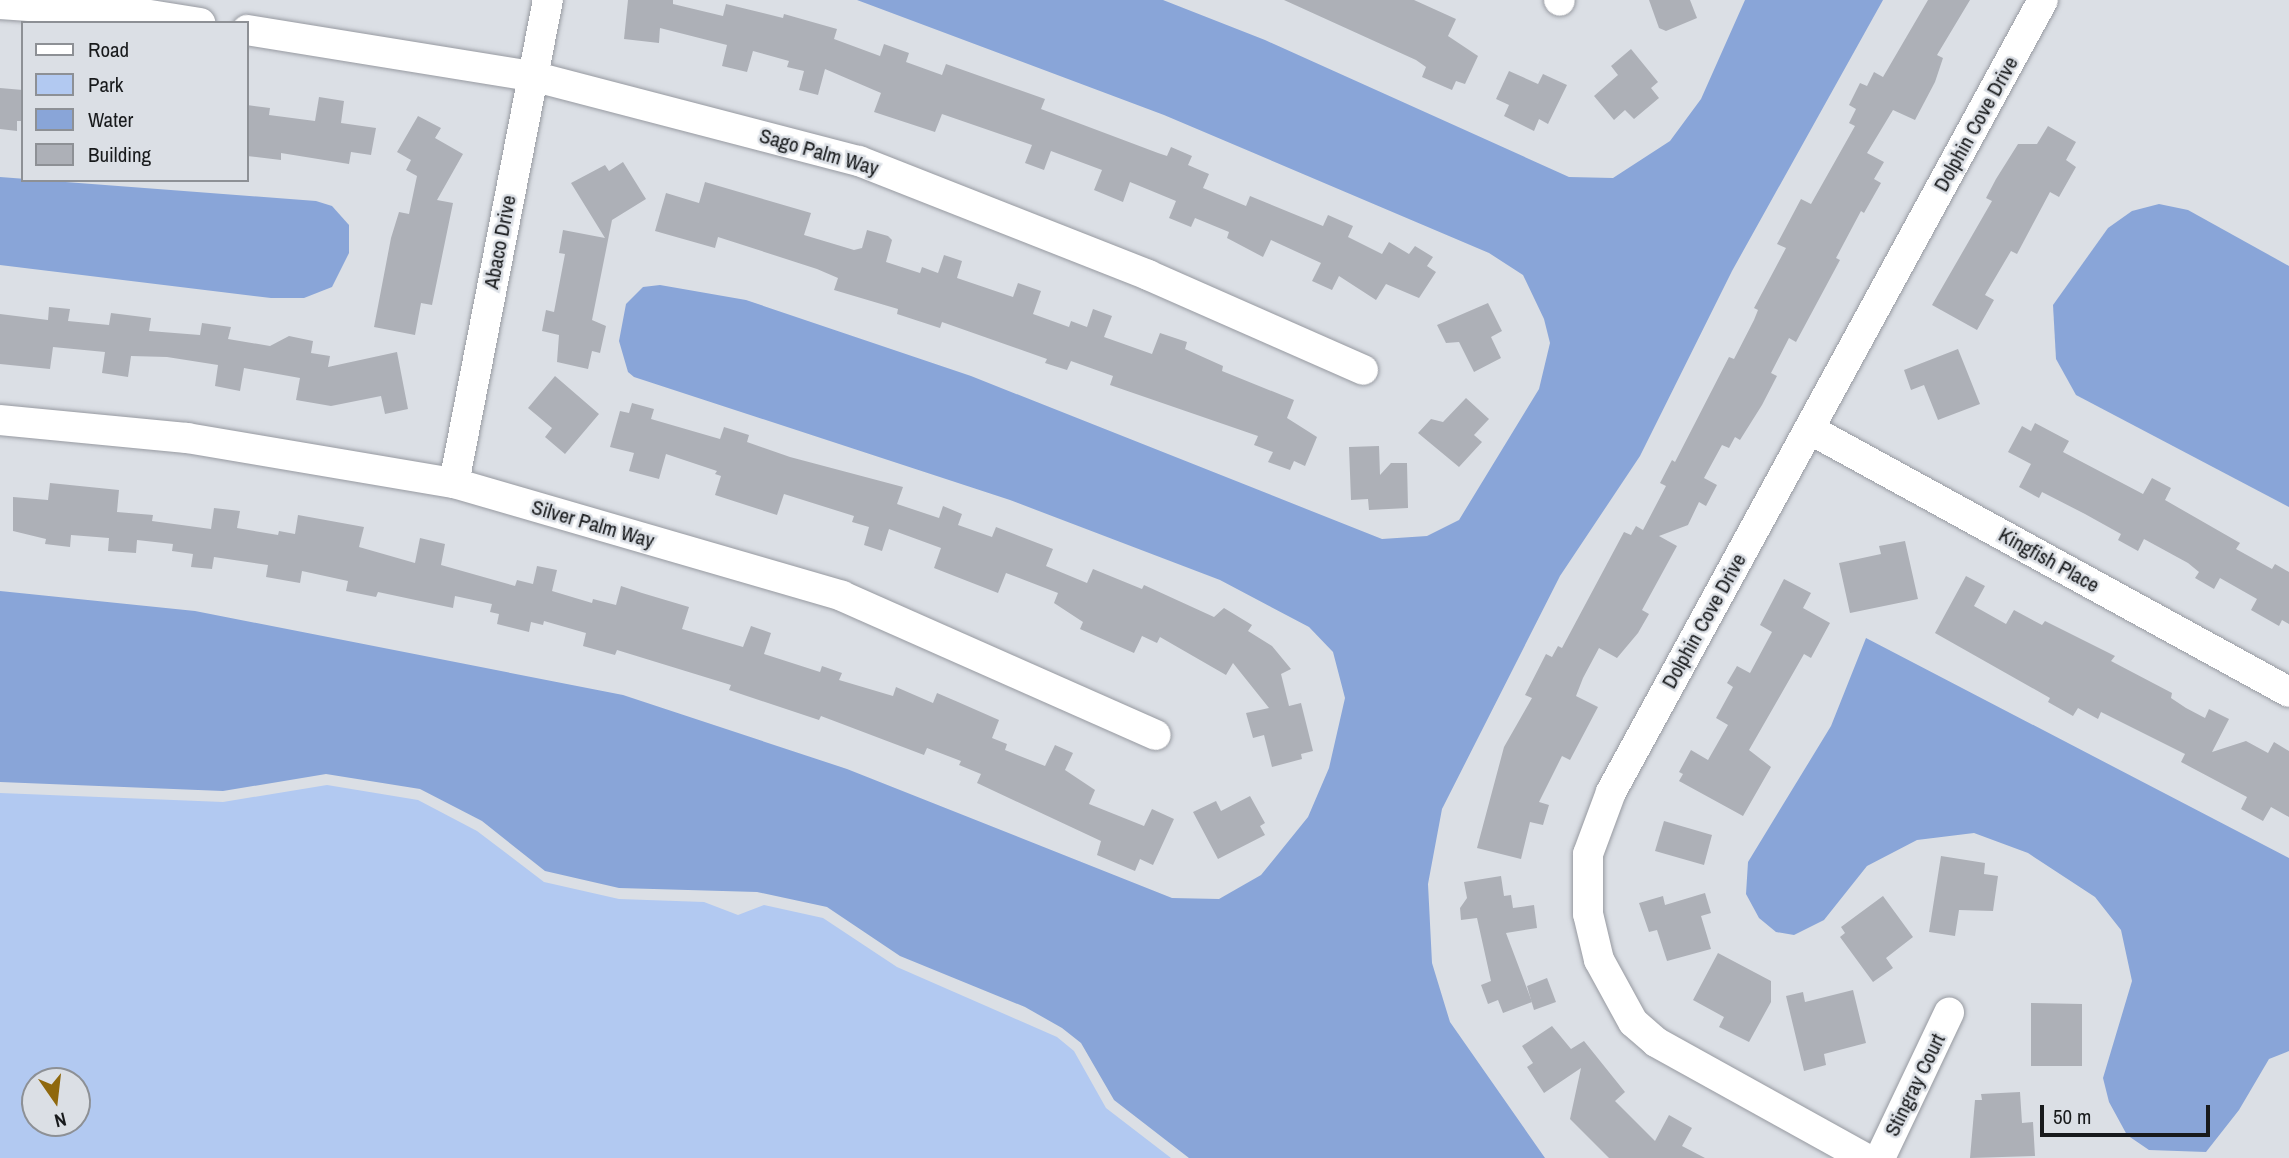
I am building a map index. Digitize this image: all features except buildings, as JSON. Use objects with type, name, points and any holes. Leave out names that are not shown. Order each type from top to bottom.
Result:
[{"type":"street","name":"Abaco Drive","points":[[454,484],[548,0]]},
{"type":"street","name":"Dolphin Cove Drive","points":[[1865,1158],[1656,1042],[1633,1022],[1599,960],[1588,914],[1588,854],[1611,792],[2043,0]]},
{"type":"street","points":[[0,4],[144,14],[188,21]]},
{"type":"street","name":"Sago Palm Way","points":[[248,30],[532,76],[859,160],[1149,275],[1363,370]]},
{"type":"street","name":"Silver Palm Way","points":[[0,420],[187,438],[454,484],[842,596],[1156,735]]},
{"type":"street","name":"Kingfish Place","points":[[1809,429],[2289,692]]},
{"type":"street","name":"Stingray Court","points":[[1880,1158],[1949,1013]]},
{"type":"green space","points":[[327,785],[418,800],[477,831],[544,882],[619,899],[704,902],[738,915],[764,905],[823,918],[897,967],[1057,1037],[1074,1051],[1106,1108],[1171,1158],[0,1158],[0,793],[223,802]]},
{"type":"water","points":[[857,0],[1163,0],[1265,40],[1569,177],[1613,178],[1670,141],[1701,99],[1745,0],[1883,0],[1732,271],[1640,456],[1560,576],[1442,809],[1428,884],[1432,963],[1450,1022],[1545,1158],[1189,1158],[1114,1100],[1081,1043],[1062,1028],[1025,1007],[900,956],[827,907],[757,892],[619,888],[545,871],[482,821],[420,789],[326,774],[223,791],[0,782],[0,591],[195,611],[623,695],[847,769],[1172,898],[1219,899],[1261,875],[1308,817],[1329,768],[1345,698],[1333,652],[1309,627],[1220,580],[1010,500],[634,377],[628,372],[619,341],[626,304],[643,287],[660,285],[746,300],[971,376],[1382,539],[1427,536],[1459,520],[1539,389],[1550,343],[1544,319],[1523,275],[1489,253],[1164,115]]},
{"type":"water","points":[[0,177],[21,179],[21,182],[66,182],[316,201],[332,206],[349,225],[349,253],[332,287],[304,298],[271,298],[0,265]]},
{"type":"water","points":[[2159,204],[2188,210],[2289,266],[2289,507],[2076,395],[2056,359],[2053,305],[2108,228],[2132,211]]},
{"type":"water","points":[[1866,638],[2289,858],[2289,1051],[2269,1059],[2239,1110],[2206,1152],[2149,1150],[2127,1135],[2109,1102],[2103,1078],[2132,981],[2121,930],[2095,897],[2028,853],[1974,833],[1917,840],[1867,866],[1824,920],[1794,935],[1776,932],[1759,918],[1746,894],[1748,862],[1831,726]]}]
